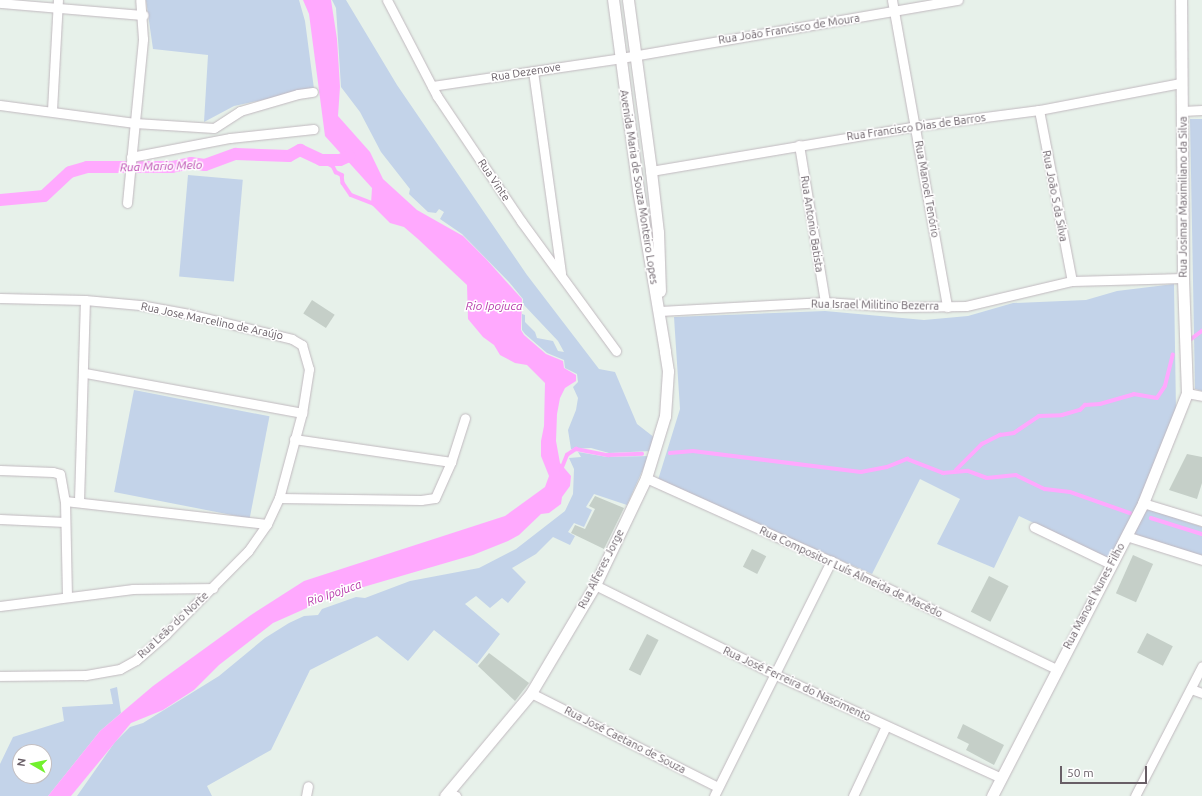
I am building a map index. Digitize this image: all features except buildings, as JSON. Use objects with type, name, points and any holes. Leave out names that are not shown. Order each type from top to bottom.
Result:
[{"type":"street","points":[[127,203],[135,123],[143,14],[140,0]]},
{"type":"street","name":"Rua Vinte","points":[[387,0],[432,86],[522,221],[616,351]]},
{"type":"street","name":"Avenida Maria de Souza Monteiro Lopes","points":[[613,0],[652,280],[660,308]]},
{"type":"street","name":"Avenida Maria de Souza Monteiro Lopes","points":[[628,0],[658,232],[660,308]]},
{"type":"street","name":"Rua Manoel Tenório","points":[[892,0],[948,306]]},
{"type":"street","name":"Rua João Francisco de Moura","points":[[621,58],[958,0]]},
{"type":"street","name":"Rua Josimar Maximiliano da Silva","points":[[1181,0],[1183,278],[1187,393]]},
{"type":"street","points":[[0,3],[57,3],[143,14]]},
{"type":"street","points":[[52,110],[57,3]]},
{"type":"street","name":"Rua Dezenove","points":[[432,86],[621,58]]},
{"type":"street","points":[[532,71],[561,275]]},
{"type":"street","name":"Rua Francisco Dias de Barros","points":[[651,171],[916,126],[1039,110],[1181,83]]},
{"type":"street","points":[[0,105],[52,110],[135,123],[214,128],[240,111],[298,94],[313,92]]},
{"type":"street","name":"Rua João S da Silva","points":[[1039,110],[1072,281]]},
{"type":"street","points":[[1182,111],[1202,110]]},
{"type":"street","points":[[131,157],[230,138],[314,129]]},
{"type":"street","name":"Rua Antonio Batista","points":[[798,145],[825,302]]},
{"type":"street","name":"Rua Israel Militino Bezerra","points":[[660,308],[825,302],[899,307],[948,306],[984,302],[1072,281],[1183,278]]},
{"type":"street","name":"Rua Jose Marcelino de Araújo","points":[[0,298],[85,300],[140,305],[189,314],[285,336],[302,345]]},
{"type":"street","points":[[79,501],[85,373],[85,300]]},
{"type":"street","name":"Rua Alferes Jorge","points":[[450,795],[531,693],[595,585],[646,478],[665,416],[668,391],[668,371],[660,308]]},
{"type":"street","name":"Rua Leão do Norte","points":[[0,676],[84,675],[120,669],[136,660],[166,634],[248,551],[267,524],[279,498],[302,413],[308,369],[302,345]]},
{"type":"street","points":[[85,373],[302,413]]},
{"type":"street","points":[[1187,393],[1202,396]]},
{"type":"street","name":"Rua Manoel Nunes Filho","points":[[992,796],[1056,669],[1143,503],[1187,393]]},
{"type":"street","points":[[279,498],[421,500],[435,498],[439,493],[451,462],[465,418]]},
{"type":"street","points":[[294,439],[451,462]]},
{"type":"street","points":[[0,470],[58,472],[63,479],[66,522],[67,597]]},
{"type":"street","name":"Rua Compositor Luís Almeida de Macêdo","points":[[646,478],[831,561],[1056,669]]},
{"type":"street","points":[[65,500],[267,524]]},
{"type":"street","points":[[1143,503],[1202,521]]},
{"type":"street","points":[[0,519],[66,522]]},
{"type":"street","points":[[1034,527],[1111,564]]},
{"type":"street","points":[[1126,536],[1202,560]]},
{"type":"street","points":[[714,796],[831,561]]},
{"type":"street","name":"Rua José Ferreira do Nascimento","points":[[595,585],[774,674],[1001,778]]},
{"type":"street","points":[[0,606],[133,589],[213,588]]},
{"type":"street","points":[[1136,796],[1202,666]]},
{"type":"street","points":[[1190,690],[1202,693]]},
{"type":"street","name":"Rua José Caetano de Souza","points":[[531,693],[718,787]]},
{"type":"street","points":[[853,796],[886,726]]},
{"type":"street","points":[[306,796],[308,786]]},
{"type":"shaded area","points":[[146,0],[299,0],[305,21],[314,89],[234,106],[204,122],[208,55],[153,49]]},
{"type":"shaded area","points":[[332,0],[346,0],[397,85],[527,275],[599,369],[615,372],[637,424],[655,438],[651,451],[609,453],[591,448],[571,449],[568,430],[576,410],[578,398],[573,387],[578,382],[577,374],[565,368],[564,360],[547,353],[525,334],[522,330],[522,314],[525,315],[525,322],[535,332],[537,338],[553,341],[558,351],[564,352],[558,341],[523,304],[523,299],[509,282],[462,234],[440,219],[444,212],[439,209],[436,213],[428,212],[409,194],[410,189],[381,152],[360,112],[341,87],[336,8]]},
{"type":"shaded area","points":[[1190,119],[1202,119],[1202,391],[1195,389]]},
{"type":"shaded area","points":[[188,175],[243,180],[234,281],[179,277]]},
{"type":"shaded area","points":[[1174,284],[1176,411],[1140,501],[1110,559],[1019,516],[994,568],[937,544],[960,499],[920,479],[872,574],[658,480],[680,409],[674,317],[825,311],[924,320],[968,316],[1013,303],[1086,300],[1117,291]]},
{"type":"shaded area","points":[[134,390],[269,416],[250,518],[114,492]]},
{"type":"shaded area","points":[[578,452],[607,457],[649,456],[627,505],[594,494],[586,507],[592,510],[584,527],[574,523],[568,532],[575,536],[570,545],[553,537],[536,554],[512,568],[526,582],[508,603],[502,598],[490,608],[476,596],[465,604],[500,634],[477,664],[434,630],[408,661],[377,636],[310,670],[271,750],[207,786],[212,796],[77,796],[115,742],[130,727],[143,723],[219,676],[265,638],[289,623],[304,616],[318,615],[322,609],[356,597],[365,598],[410,581],[479,568],[516,549],[565,511],[573,494],[574,469],[569,458],[581,457]]},
{"type":"shaded area","points":[[1146,508],[1202,527],[1202,556],[1134,534]]},
{"type":"shaded area","points":[[117,687],[121,713],[100,731],[48,796],[0,796],[0,764],[13,737],[64,721],[62,707],[113,704],[110,689]]},
{"type":"water","name":"Rio Ipojuca","points":[[303,0],[331,0],[337,39],[340,87],[338,116],[370,152],[383,179],[417,210],[463,236],[486,259],[522,299],[521,330],[524,335],[546,354],[563,361],[564,368],[576,375],[576,381],[565,388],[560,398],[557,414],[556,441],[560,463],[571,476],[570,486],[562,497],[561,504],[549,513],[541,514],[519,535],[508,541],[473,555],[336,595],[273,623],[219,665],[194,690],[163,710],[131,723],[71,796],[48,796],[100,731],[153,686],[251,615],[304,581],[505,516],[545,487],[549,476],[541,456],[541,441],[544,426],[545,383],[527,365],[515,363],[500,355],[494,345],[483,337],[468,319],[467,285],[404,227],[390,223],[371,204],[372,188],[325,136],[309,14]]},
{"type":"waterway","name":"Rua Mario Melo","points":[[0,200],[44,196],[70,172],[87,167],[172,167],[191,163],[205,165],[236,154],[289,156],[300,150],[321,160],[340,160],[349,156]]},
{"type":"waterway","points":[[321,160],[333,166],[336,172],[342,175],[343,183],[351,195],[374,204]]},
{"type":"waterway","points":[[1190,340],[1202,331]]},
{"type":"waterway","points":[[956,470],[982,444],[1000,435],[1014,433],[1039,416],[1062,415],[1080,410],[1085,405],[1100,404],[1134,394],[1157,398],[1165,386],[1173,355]]},
{"type":"waterway","points":[[561,470],[567,455],[576,449],[608,455],[642,454]]},
{"type":"waterway","points":[[670,453],[693,451],[861,472],[887,467],[907,459],[943,473],[968,471],[987,478],[1016,475],[1045,489],[1070,492],[1130,513]]},
{"type":"waterway","points":[[1151,518],[1202,534]]}]
